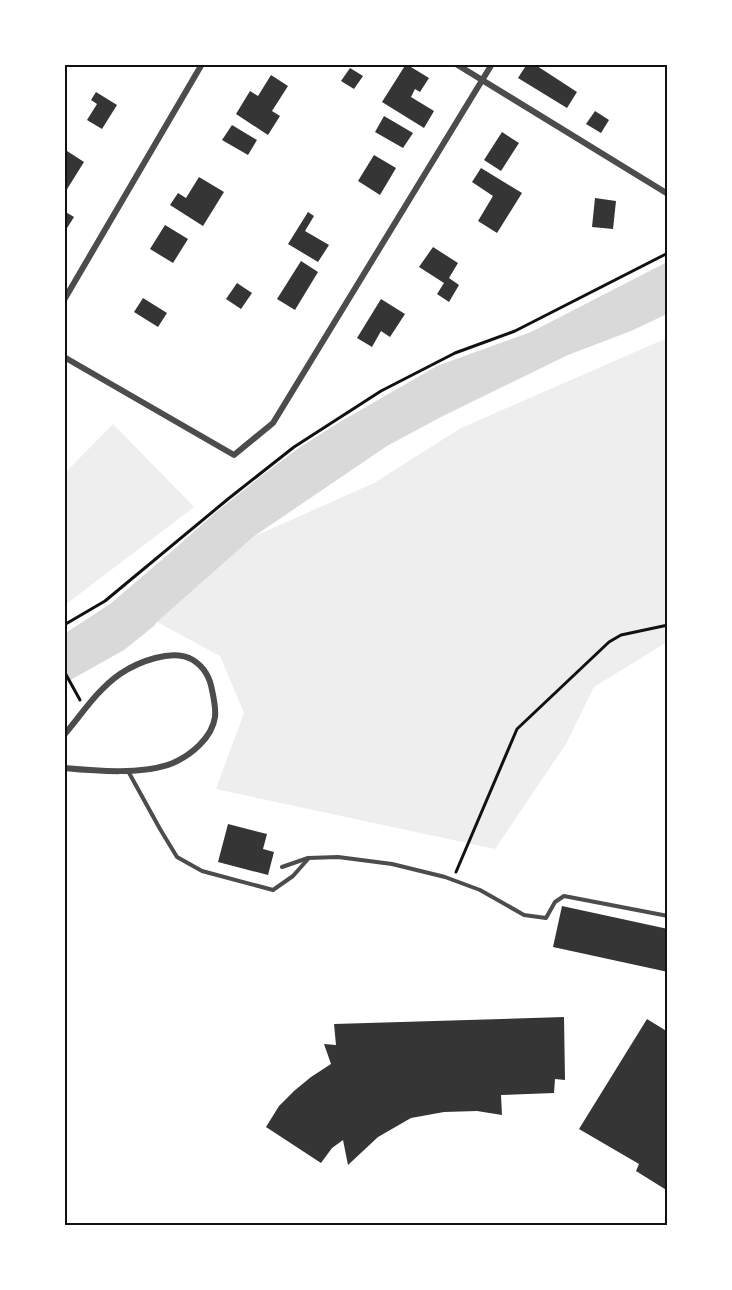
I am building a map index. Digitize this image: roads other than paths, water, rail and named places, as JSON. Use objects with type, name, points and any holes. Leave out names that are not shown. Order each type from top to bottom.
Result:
[{"type":"street","points":[[64,300],[202,64]]},
{"type":"street","points":[[456,64],[668,194]]},
{"type":"street","points":[[64,357],[234,455],[273,423],[492,64]]},
{"type":"street","points":[[64,735],[102,689],[125,671],[144,662],[165,656],[179,656],[192,660],[207,674],[214,697],[215,720],[200,744],[189,754],[170,764],[128,771],[106,772],[64,768]]},
{"type":"lane","points":[[128,771],[177,857],[202,871],[273,890],[293,876],[308,858]]},
{"type":"lane","points":[[282,867],[308,858],[338,857],[392,864],[453,879],[480,890],[524,915],[546,918],[555,902],[564,896],[668,916]]}]
